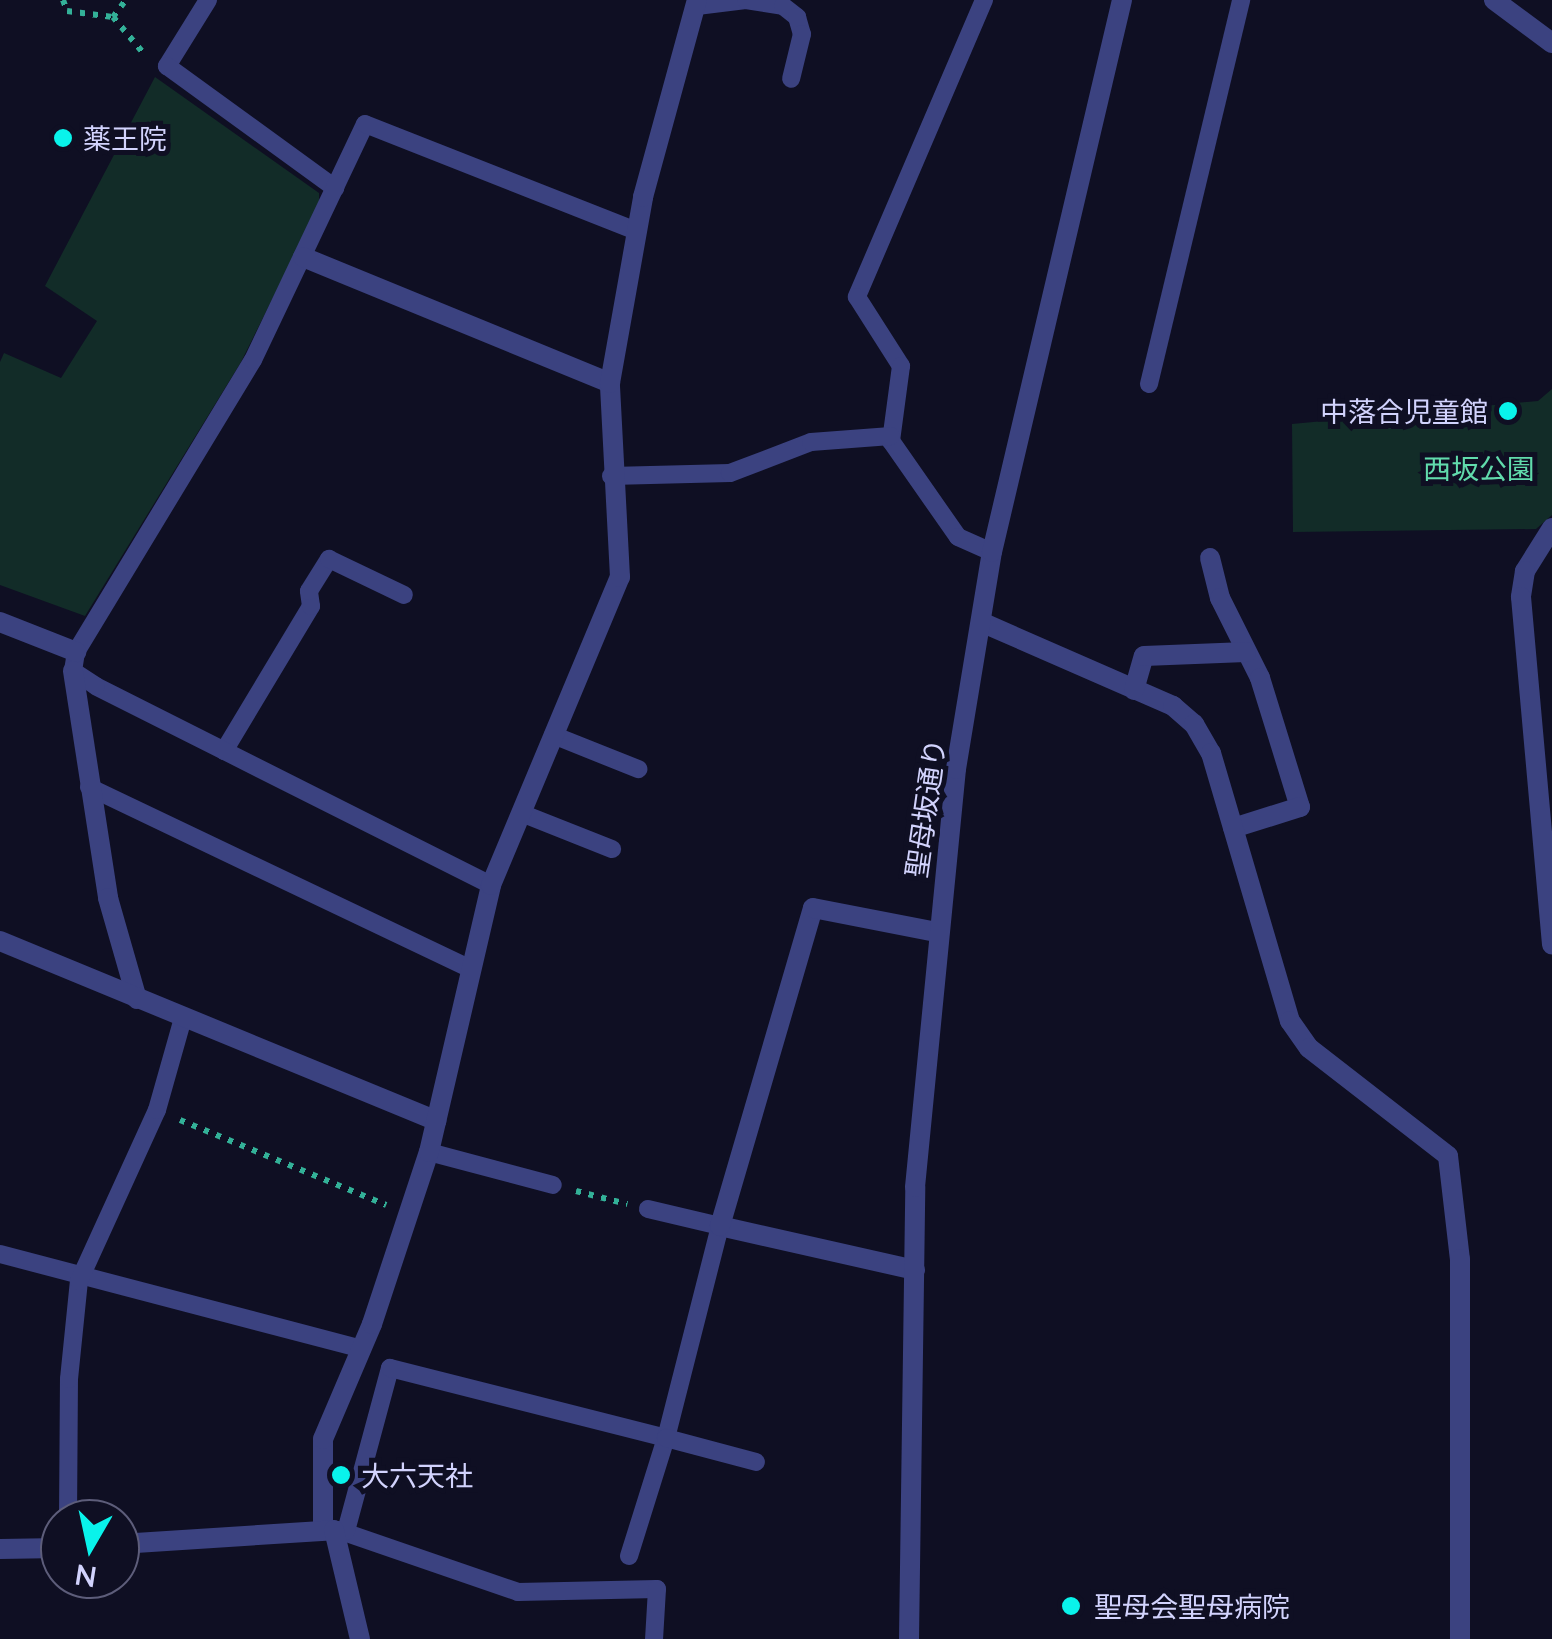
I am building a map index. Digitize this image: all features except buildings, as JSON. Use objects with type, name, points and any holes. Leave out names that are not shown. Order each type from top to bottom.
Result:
[{"type":"street","name":"聖母坂通り","points":[[909,1639],[915,1270],[936,932],[992,552],[1122,0]]},
{"type":"street","points":[[1494,0],[1552,43]]},
{"type":"street","points":[[360,1639],[334,1530],[323,1438],[361,1349],[410,1215],[429,1152],[491,885],[620,577],[611,476],[610,383],[637,231],[697,3]]},
{"type":"street","points":[[303,257],[610,383]]},
{"type":"street","points":[[1552,528],[1525,571],[1521,597],[1552,945]]},
{"type":"street","points":[[1210,558],[1300,806],[1233,828]]},
{"type":"street","points":[[0,622],[74,662],[89,788],[108,898],[136,999]]},
{"type":"street","points":[[981,622],[1173,706],[1194,724],[1211,754],[1290,1021],[1309,1048],[1448,1156],[1460,1260],[1460,1639]]},
{"type":"street","points":[[1134,690],[1144,656],[1246,652]]},
{"type":"street","points":[[915,1270],[720,1226],[813,908],[936,932]]},
{"type":"street","points":[[0,942],[436,1121]]},
{"type":"street","points":[[140,1543],[334,1530]]},
{"type":"street","points":[[0,1549],[40,1548]]},
{"type":"lane","points":[[208,0],[168,66],[335,188]]},
{"type":"lane","points":[[697,3],[746,0],[783,6],[797,16],[802,34],[791,79]]},
{"type":"lane","points":[[984,0],[941,90],[885,240],[860,282],[858,298],[901,366],[891,436],[958,537],[992,552]]},
{"type":"lane","points":[[1149,384],[1240,0]]},
{"type":"lane","points":[[491,885],[224,751],[74,662],[253,360],[365,124],[637,231]]},
{"type":"lane","points":[[611,476],[730,473],[811,442],[891,436]]},
{"type":"lane","points":[[224,751],[311,606],[309,591],[329,559],[404,595]]},
{"type":"lane","points":[[553,735],[638,769]]},
{"type":"lane","points":[[89,788],[469,968]]},
{"type":"lane","points":[[521,814],[612,848]]},
{"type":"lane","points":[[68,1499],[69,1379],[82,1275],[157,1110],[183,1018]]},
{"type":"lane","points":[[429,1152],[553,1184]]},
{"type":"lane","points":[[629,1556],[666,1438],[720,1226],[648,1209]]},
{"type":"lane","points":[[0,1254],[361,1349]]},
{"type":"lane","points":[[654,1639],[657,1589],[518,1592],[334,1530],[390,1368],[756,1462]]},
{"type":"path","points":[[63,0],[66,11],[112,16],[156,65]]},
{"type":"path","points":[[112,16],[126,0]]},
{"type":"path","points":[[157,1110],[410,1215]]},
{"type":"path","points":[[553,1184],[648,1209]]},
{"type":"green space","points":[[155,77],[319,193],[319,205],[241,362],[85,616],[0,585],[0,362],[4,353],[61,378],[97,321],[45,286]]},
{"type":"green space","name":"西坂公園","points":[[1552,389],[1552,515],[1536,529],[1293,532],[1292,424],[1538,401]]},
{"type":"place","name":"薬王院","points":[[63,138]]},
{"type":"place","name":"中落合児童館","points":[[1508,411]]},
{"type":"place","name":"大六天社","points":[[341,1475]]},
{"type":"place","name":"聖母会聖母病院","points":[[1071,1606]]}]
